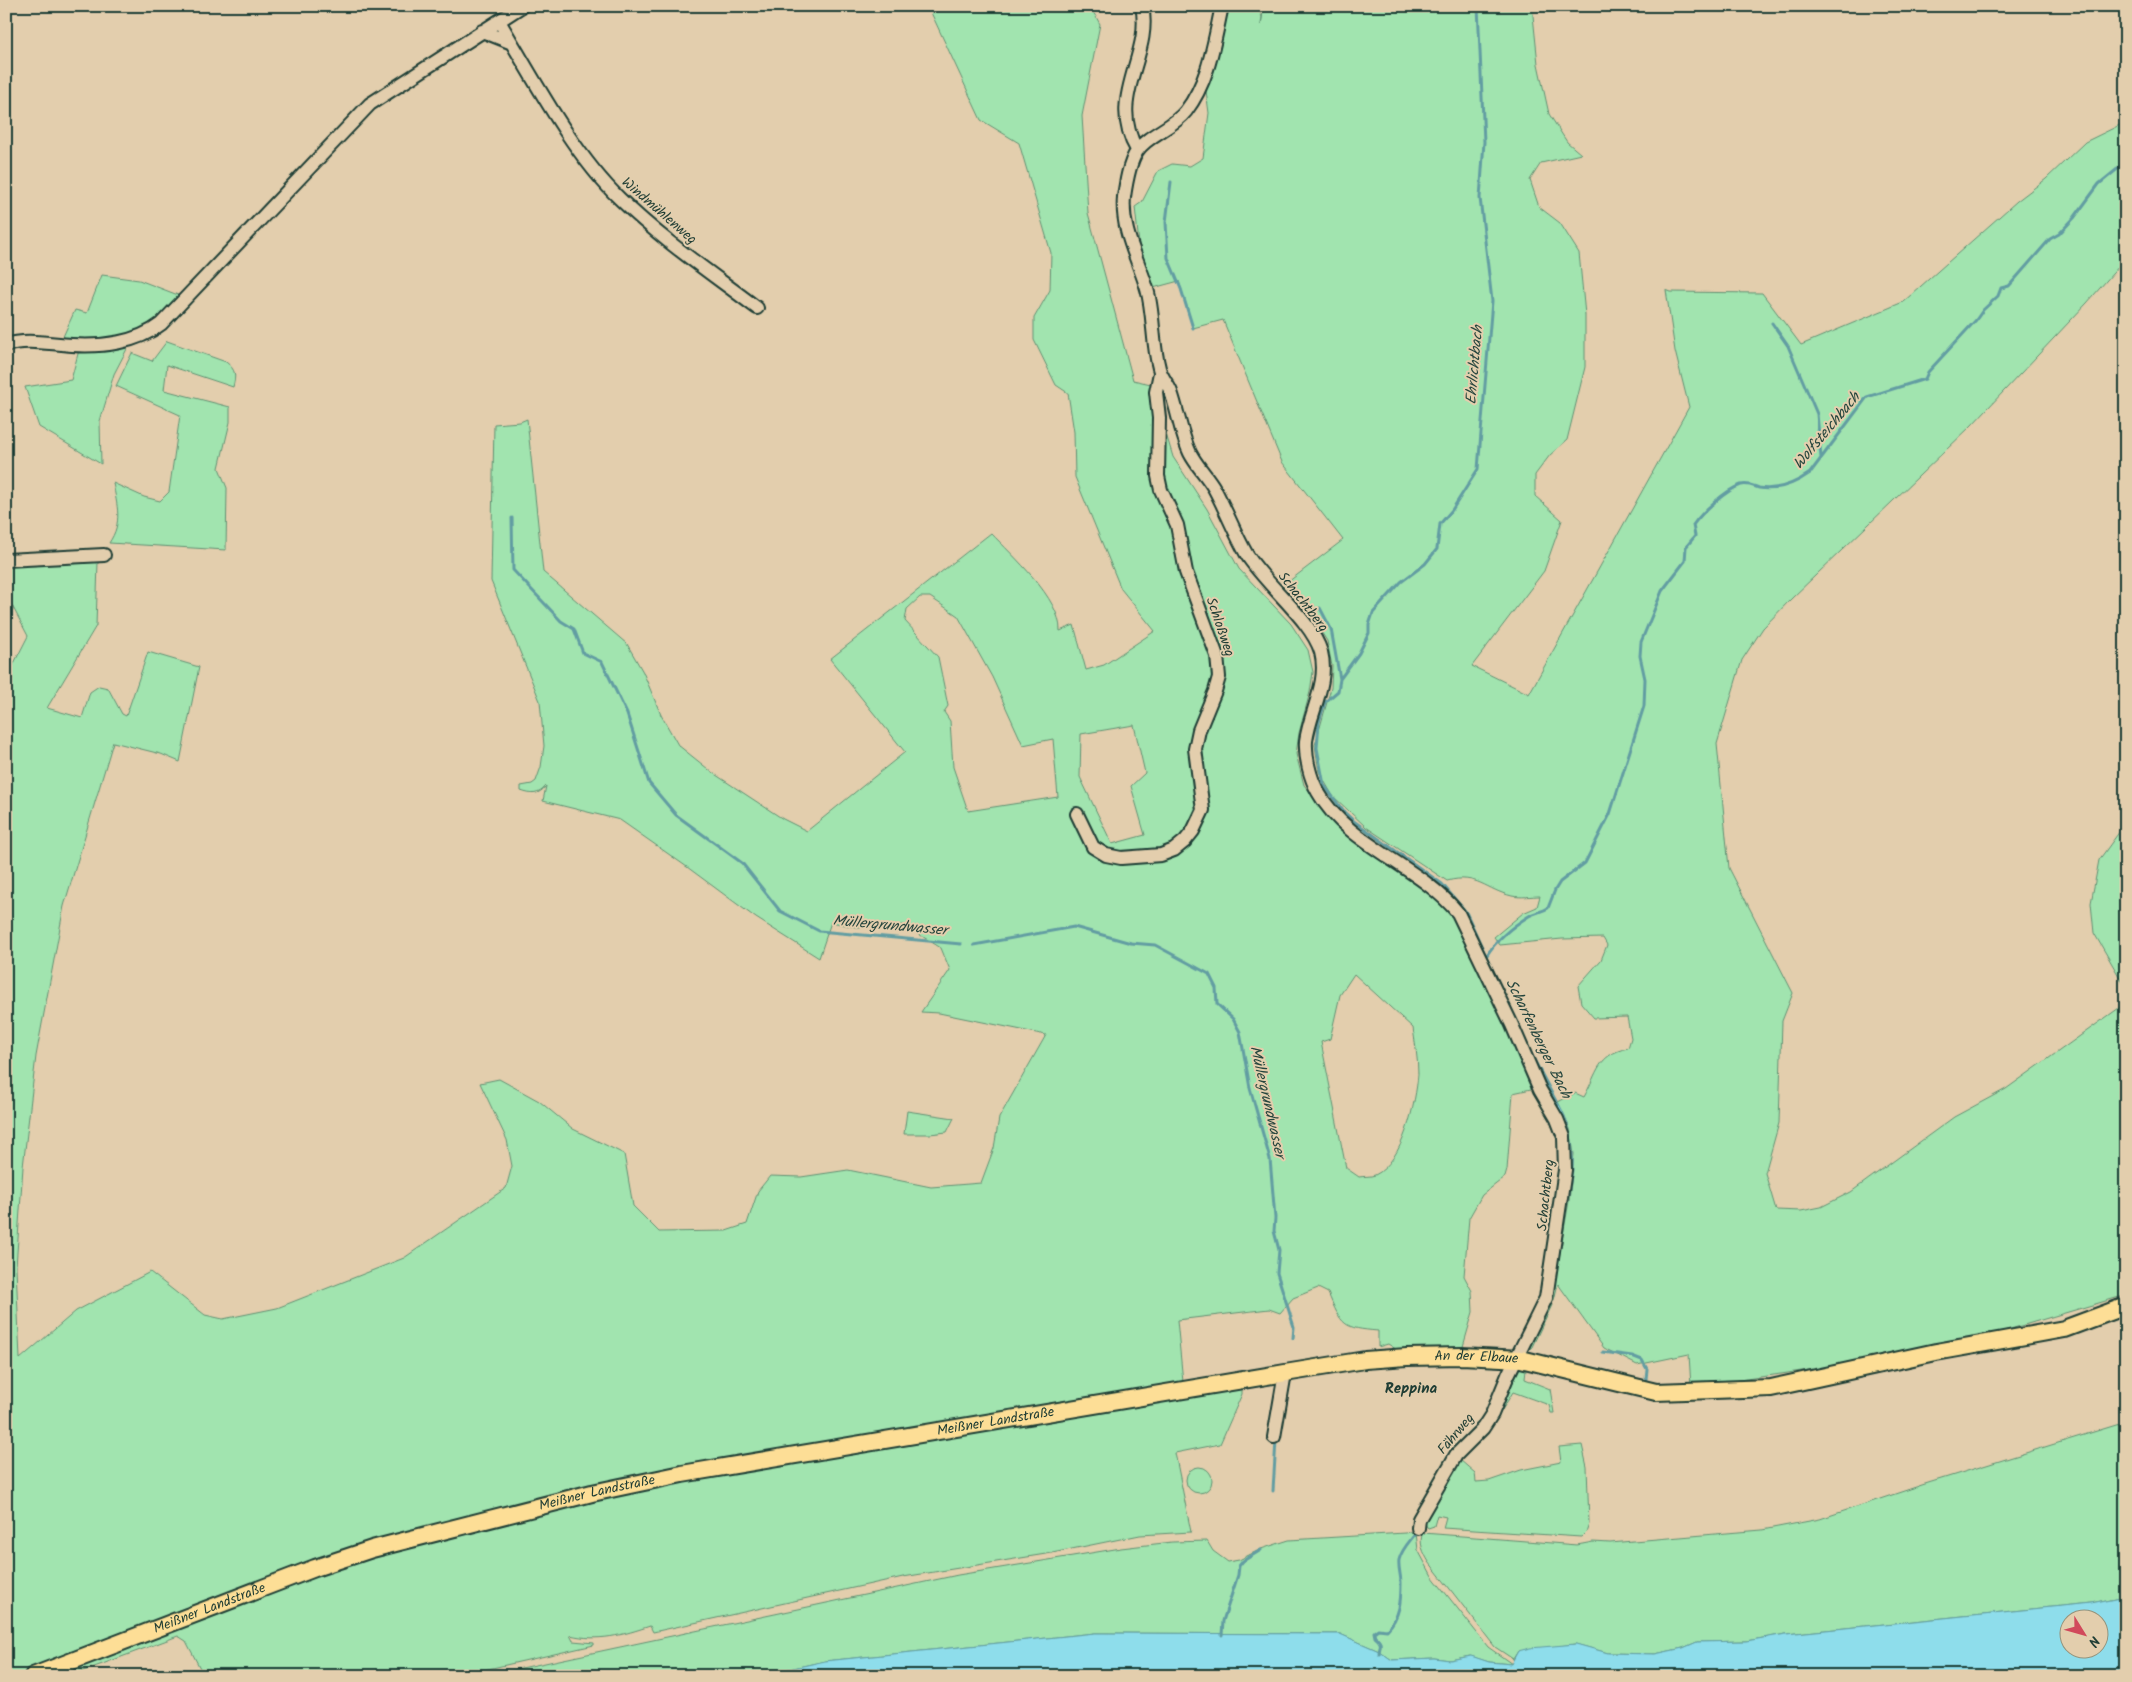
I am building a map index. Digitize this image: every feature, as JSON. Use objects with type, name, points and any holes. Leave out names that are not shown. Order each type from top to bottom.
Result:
[{"type":"main road","name":"An der Elbaue","points":[[1181,1392],[1365,1360],[1407,1357],[1521,1359],[1656,1392],[1771,1388],[1936,1352],[2064,1329],[2126,1306]]},
{"type":"main road","name":"Meißner Landstraße","points":[[33,1676],[338,1560],[413,1538],[592,1492],[682,1474],[1181,1392]]},
{"type":"street","points":[[6,345],[26,342],[94,345],[141,337],[161,324],[370,104],[522,6]]},
{"type":"street","points":[[1142,6],[1144,15],[1143,34],[1127,94],[1126,120],[1130,138],[1137,150],[1152,137],[1172,125],[1186,111],[1200,88],[1209,64],[1222,6]]},
{"type":"street","name":"Windmühlenweg","points":[[499,21],[593,169],[620,199],[650,225],[757,308]]},
{"type":"street","points":[[482,31],[512,43]]},
{"type":"street","name":"Schachtberg","points":[[1137,150],[1131,164],[1124,207],[1127,238],[1148,291],[1153,343],[1160,373],[1169,388],[1190,454],[1213,486],[1247,555],[1309,629],[1322,654],[1323,672],[1321,688],[1306,742],[1308,761],[1318,792],[1332,812],[1345,825],[1422,878],[1444,897],[1458,913],[1512,1024],[1540,1090],[1561,1128],[1566,1154],[1565,1170],[1549,1285],[1546,1298],[1521,1359]]},
{"type":"street","name":"Schloßweg","points":[[1076,814],[1093,846],[1106,855],[1121,858],[1161,855],[1174,850],[1193,831],[1203,810],[1195,749],[1198,730],[1219,677],[1217,656],[1186,572],[1177,525],[1161,490],[1158,476],[1160,418],[1156,392],[1160,373]]},
{"type":"street","points":[[6,560],[104,555]]},
{"type":"street","name":"Fährweg","points":[[1418,1528],[1419,1519],[1456,1454],[1483,1428],[1521,1359]]},
{"type":"street","points":[[1274,1437],[1285,1373]]},
{"type":"green space","points":[[928,6],[1065,6],[1067,11],[1080,7],[1091,8],[1100,24],[1082,116],[1088,213],[1133,380],[1151,384],[1173,457],[1207,509],[1239,569],[1291,624],[1308,650],[1313,672],[1296,754],[1304,785],[1328,814],[1416,880],[1452,912],[1534,1085],[1531,1089],[1513,1093],[1505,1177],[1482,1195],[1469,1218],[1464,1276],[1472,1291],[1473,1312],[1462,1350],[1399,1351],[1388,1344],[1378,1347],[1378,1331],[1357,1328],[1345,1323],[1337,1312],[1328,1293],[1318,1288],[1293,1298],[1280,1313],[1269,1309],[1177,1320],[1183,1382],[838,1443],[284,1574],[18,1676],[6,1676],[6,679],[28,636],[6,594],[6,564],[98,562],[96,626],[47,708],[82,718],[90,692],[99,686],[108,688],[122,714],[126,716],[148,652],[199,667],[180,762],[161,754],[113,742],[64,906],[36,1056],[23,1167],[16,1267],[20,1359],[76,1311],[150,1272],[205,1315],[223,1319],[277,1308],[404,1258],[506,1188],[512,1166],[507,1140],[480,1083],[499,1079],[539,1101],[573,1129],[624,1154],[633,1206],[659,1232],[726,1231],[747,1224],[758,1191],[770,1176],[801,1177],[848,1170],[931,1187],[981,1183],[994,1148],[999,1118],[1046,1035],[939,1013],[921,1012],[950,970],[941,948],[904,925],[856,927],[831,922],[819,958],[756,918],[620,820],[543,801],[546,786],[541,791],[535,793],[521,791],[521,786],[532,784],[536,781],[541,767],[544,746],[540,701],[491,581],[494,424],[520,422],[527,419],[543,572],[627,644],[643,672],[661,715],[678,745],[713,773],[783,819],[807,831],[905,752],[830,659],[991,533],[1034,578],[1044,592],[1053,605],[1060,631],[1074,625],[1086,670],[1104,665],[1155,631],[1121,589],[1075,477],[1074,432],[1068,393],[1056,385],[1034,340],[1034,318],[1050,290],[1051,253],[1019,143],[981,120]],"holes":[[[920,597],[930,597],[958,616],[992,677],[1023,745],[1053,739],[1058,797],[968,811],[953,767],[950,721],[944,712],[948,706],[938,657],[905,621],[907,609]],[[1134,725],[1145,773],[1131,786],[1145,835],[1112,844],[1080,777],[1081,734]],[[1354,974],[1413,1028],[1418,1074],[1411,1115],[1393,1158],[1385,1168],[1371,1176],[1359,1177],[1346,1168],[1321,1042],[1330,1039],[1340,995]]]},
{"type":"green space","points":[[1228,6],[1257,6],[1262,17],[1261,25],[1264,6],[1532,6],[1538,64],[1549,114],[1567,142],[1581,154],[1541,163],[1530,180],[1539,207],[1560,223],[1579,253],[1585,315],[1585,367],[1567,440],[1550,455],[1535,475],[1535,496],[1562,520],[1544,571],[1472,666],[1529,694],[1689,407],[1675,351],[1666,290],[1671,292],[1762,293],[1801,345],[1903,302],[2017,201],[2046,179],[2085,142],[2126,122],[2126,258],[2087,303],[1971,426],[1763,628],[1742,660],[1717,744],[1729,868],[1793,993],[1782,1021],[1779,1123],[1765,1173],[1776,1210],[1801,1211],[1821,1207],[1851,1192],[1954,1117],[2006,1089],[2126,1003],[2126,1295],[1973,1340],[1836,1366],[1691,1387],[1689,1354],[1637,1365],[1604,1348],[1558,1284],[1554,1300],[1552,1299],[1569,1201],[1574,1154],[1570,1129],[1558,1102],[1575,1093],[1584,1097],[1604,1060],[1618,1051],[1628,1048],[1631,1038],[1627,1017],[1594,1018],[1581,1003],[1578,986],[1601,960],[1607,945],[1603,938],[1562,939],[1500,945],[1494,937],[1523,913],[1537,907],[1540,896],[1512,896],[1466,879],[1447,881],[1366,827],[1333,796],[1319,772],[1315,745],[1331,688],[1332,666],[1327,641],[1310,615],[1284,585],[1343,540],[1282,462],[1223,320],[1193,328],[1179,281],[1153,288],[1139,244],[1135,207],[1142,202],[1158,171],[1172,164],[1190,166],[1203,158],[1209,113],[1206,91]]},
{"type":"green space","points":[[102,275],[139,280],[178,295],[161,317],[139,332],[115,339],[89,341],[62,339],[75,310],[87,313]]},
{"type":"green space","points":[[167,341],[226,362],[234,373],[233,387],[167,365],[164,390],[230,407],[230,422],[219,468],[227,488],[226,550],[109,543],[116,528],[118,514],[113,483],[144,497],[160,501],[169,492],[180,415],[116,386],[132,353],[152,361]]},
{"type":"green space","points":[[128,347],[114,374],[100,421],[101,464],[39,427],[25,387],[71,380],[79,350]]},
{"type":"green space","points":[[2126,828],[2126,988],[2094,933],[2091,903],[2099,860],[2120,831]]},
{"type":"green space","points":[[907,1111],[954,1118],[947,1132],[904,1134]]},
{"type":"green space","points":[[1550,1304],[1552,1305],[1531,1349],[1529,1346]]},
{"type":"green space","points":[[1521,1366],[1526,1369],[1525,1379],[1550,1389],[1554,1413],[1551,1413],[1549,1405],[1513,1392],[1488,1433],[1460,1460],[1496,1418]]},
{"type":"green space","points":[[1242,1387],[1242,1394],[1220,1444],[1175,1453],[1191,1532],[1140,1535],[1052,1553],[903,1577],[653,1632],[650,1626],[601,1638],[570,1635],[573,1641],[594,1643],[594,1645],[457,1676],[204,1676],[186,1641],[178,1636],[70,1676],[47,1676],[350,1561],[617,1493]]},
{"type":"green space","points":[[2126,1422],[2126,1596],[2091,1603],[1786,1634],[1746,1641],[1697,1642],[1683,1648],[1655,1654],[1608,1653],[1575,1644],[1518,1651],[1513,1659],[1495,1647],[1429,1562],[1421,1544],[1423,1533],[1577,1545],[1593,1542],[1610,1543],[1762,1530],[1820,1519],[1925,1484]]},
{"type":"green space","points":[[1582,1445],[1587,1467],[1589,1523],[1586,1532],[1581,1537],[1443,1528],[1446,1517],[1437,1515],[1434,1526],[1428,1528],[1424,1523],[1454,1467],[1460,1460],[1475,1473],[1476,1482],[1489,1481],[1521,1470],[1561,1462],[1559,1447]]},
{"type":"green space","points":[[1199,1467],[1208,1471],[1212,1480],[1208,1489],[1199,1493],[1190,1489],[1186,1480],[1190,1471]]},
{"type":"green space","points":[[1413,1531],[1416,1533],[1418,1550],[1432,1576],[1488,1647],[1512,1664],[1489,1662],[1470,1656],[1450,1660],[1434,1658],[1392,1660],[1379,1651],[1340,1634],[1095,1633],[825,1661],[758,1676],[484,1676],[958,1575],[1121,1548],[1172,1542],[1207,1541],[1213,1551],[1228,1562],[1239,1560],[1261,1549],[1289,1540]]},
{"type":"water","points":[[1558,1102],[1566,1118],[1571,1135],[1573,1170],[1552,1299],[1550,1298],[1556,1271],[1572,1162],[1569,1132],[1555,1104]]},
{"type":"water","points":[[2126,1596],[2126,1676],[758,1676],[825,1661],[1095,1633],[1340,1634],[1379,1651],[1392,1660],[1434,1658],[1450,1660],[1471,1656],[1489,1662],[1511,1664],[1518,1651],[1530,1648],[1576,1644],[1608,1653],[1655,1654],[1683,1648],[1697,1642],[1746,1641],[1786,1634],[2091,1603]]},
{"type":"waterway","name":"Ehrlichtbach","points":[[1340,679],[1359,653],[1369,633],[1369,625],[1373,613],[1401,582],[1425,564],[1437,549],[1440,524],[1452,510],[1478,469],[1492,301],[1480,198],[1484,142],[1478,6]]},
{"type":"waterway","name":"Wolfsteichbach","points":[[1487,955],[1500,938],[1517,924],[1531,915],[1548,908],[1560,882],[1585,863],[1610,814],[1644,706],[1645,679],[1640,656],[1641,642],[1662,591],[1685,561],[1686,547],[1695,536],[1693,525],[1697,520],[1722,496],[1741,485],[1766,489],[1793,483],[1805,477],[1810,473],[1867,397],[1925,379],[1928,372],[1983,310],[1998,296],[2001,288],[2009,286],[2050,239],[2059,234],[2074,218],[2099,184],[2126,162]]},
{"type":"waterway","name":"Scharfenberger Bach","points":[[1171,182],[1166,222],[1168,258],[1181,289],[1193,328]]},
{"type":"waterway","points":[[1772,323],[1788,346],[1817,414],[1821,458]]},
{"type":"waterway","name":"Müllergrundwasser","points":[[512,518],[513,570],[561,621],[574,629],[583,653],[602,662],[627,714],[649,783],[676,815],[742,863],[780,911],[819,931],[961,944]]},
{"type":"waterway","name":"Scharfenberger Bach","points":[[1320,608],[1331,629],[1340,679],[1338,691],[1325,702],[1319,722],[1317,748],[1324,785],[1343,811],[1355,822],[1442,884],[1466,912],[1501,989]]},
{"type":"waterway","name":"Müllergrundwasser","points":[[974,945],[1074,927],[1131,943],[1155,945],[1209,974],[1216,988],[1217,1004],[1233,1019],[1240,1032],[1250,1088],[1270,1159],[1275,1218],[1274,1231],[1279,1250],[1277,1273],[1294,1327],[1293,1338]]},
{"type":"waterway","name":"Scharfenberger Bach","points":[[1532,1056],[1558,1105]]},
{"type":"waterway","points":[[1603,1352],[1632,1356],[1642,1360],[1647,1369],[1646,1379]]},
{"type":"waterway","name":"Müllergrundwasser","points":[[1273,1491],[1276,1440]]},
{"type":"waterway","name":"Scharfenberger Bach","points":[[1379,1654],[1380,1643],[1375,1637],[1374,1632],[1378,1629],[1387,1630],[1395,1620],[1401,1590],[1399,1560],[1404,1549],[1416,1533]]},
{"type":"waterway","name":"Müllergrundwasser","points":[[1222,1635],[1223,1621],[1238,1575],[1239,1566],[1243,1561],[1261,1550]]},
{"type":"district","name":"Reppina","points":[[1411,1389]]}]
